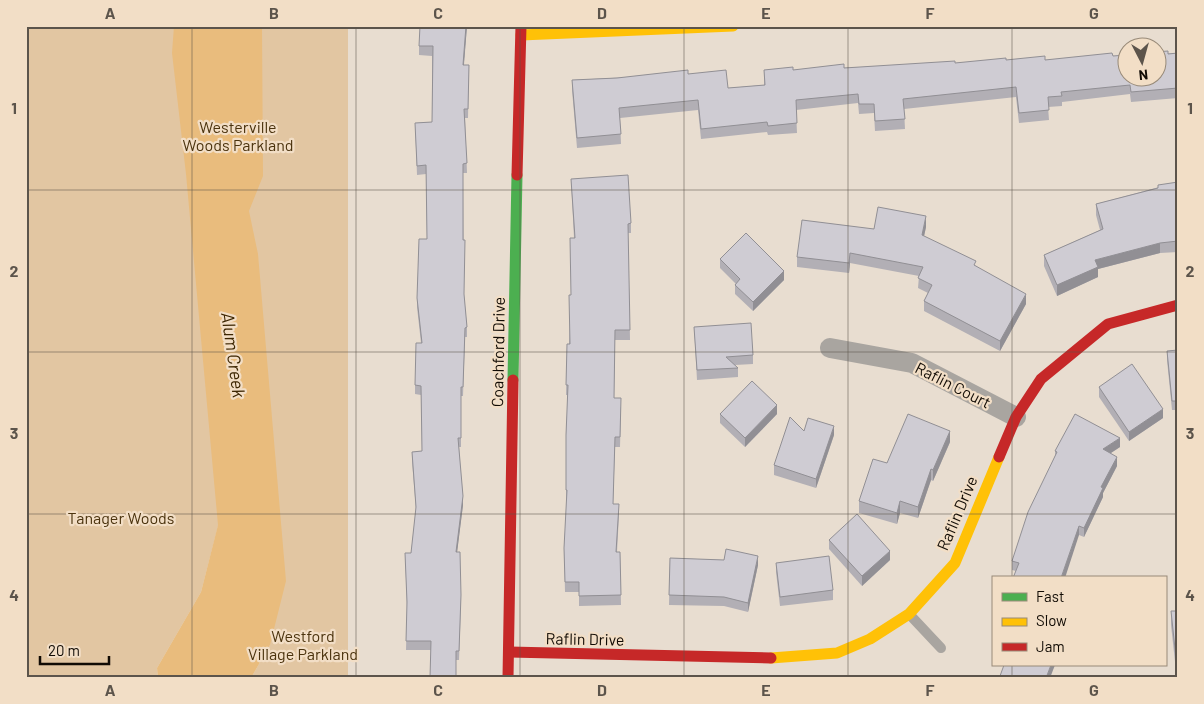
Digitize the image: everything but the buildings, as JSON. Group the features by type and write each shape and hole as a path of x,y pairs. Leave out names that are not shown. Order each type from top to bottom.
{"street":[{"path":"521,31 733,26"},
{"name":"Coachford Drive","path":"508,678 516,195 521,31"},
{"name":"Raflin Drive","path":"509,652 759,659 837,653 870,639 909,614 954,563 1016,417 1041,380 1108,324 1178,305"},
{"name":"Raflin Court","path":"830,348 912,363 1016,417"}],"lane":[{"path":"909,614 941,648"}],"green space":[{"path":"26,26 348,26 348,678 251,678 270,645 218,526 201,592 157,668 158,678 26,678"}],"water":[{"name":"Alum Creek","path":"174,26 262,26 263,176 249,211 258,254 286,581 270,645 251,678 158,678 157,668 201,592 218,525 186,174 172,53"}],"traffic: fast":[{"path":"513,380 517,175"}],"traffic: slow":[{"path":"521,35 733,26"},
{"path":"771,658 837,653 870,639 909,614 955,563 999,457"}],"traffic: jam":[{"path":"517,175 521,26"},
{"path":"999,457 1016,417 1041,379 1108,324 1178,305"},
{"path":"508,678 513,380"},
{"path":"509,652 771,658"}],"park label":[{"name":"Westerville Woods Parkland","path":"238,136"},
{"name":"Tanager Woods","path":"121,518"},
{"name":"Westford Village Parkland","path":"303,645"}]}
